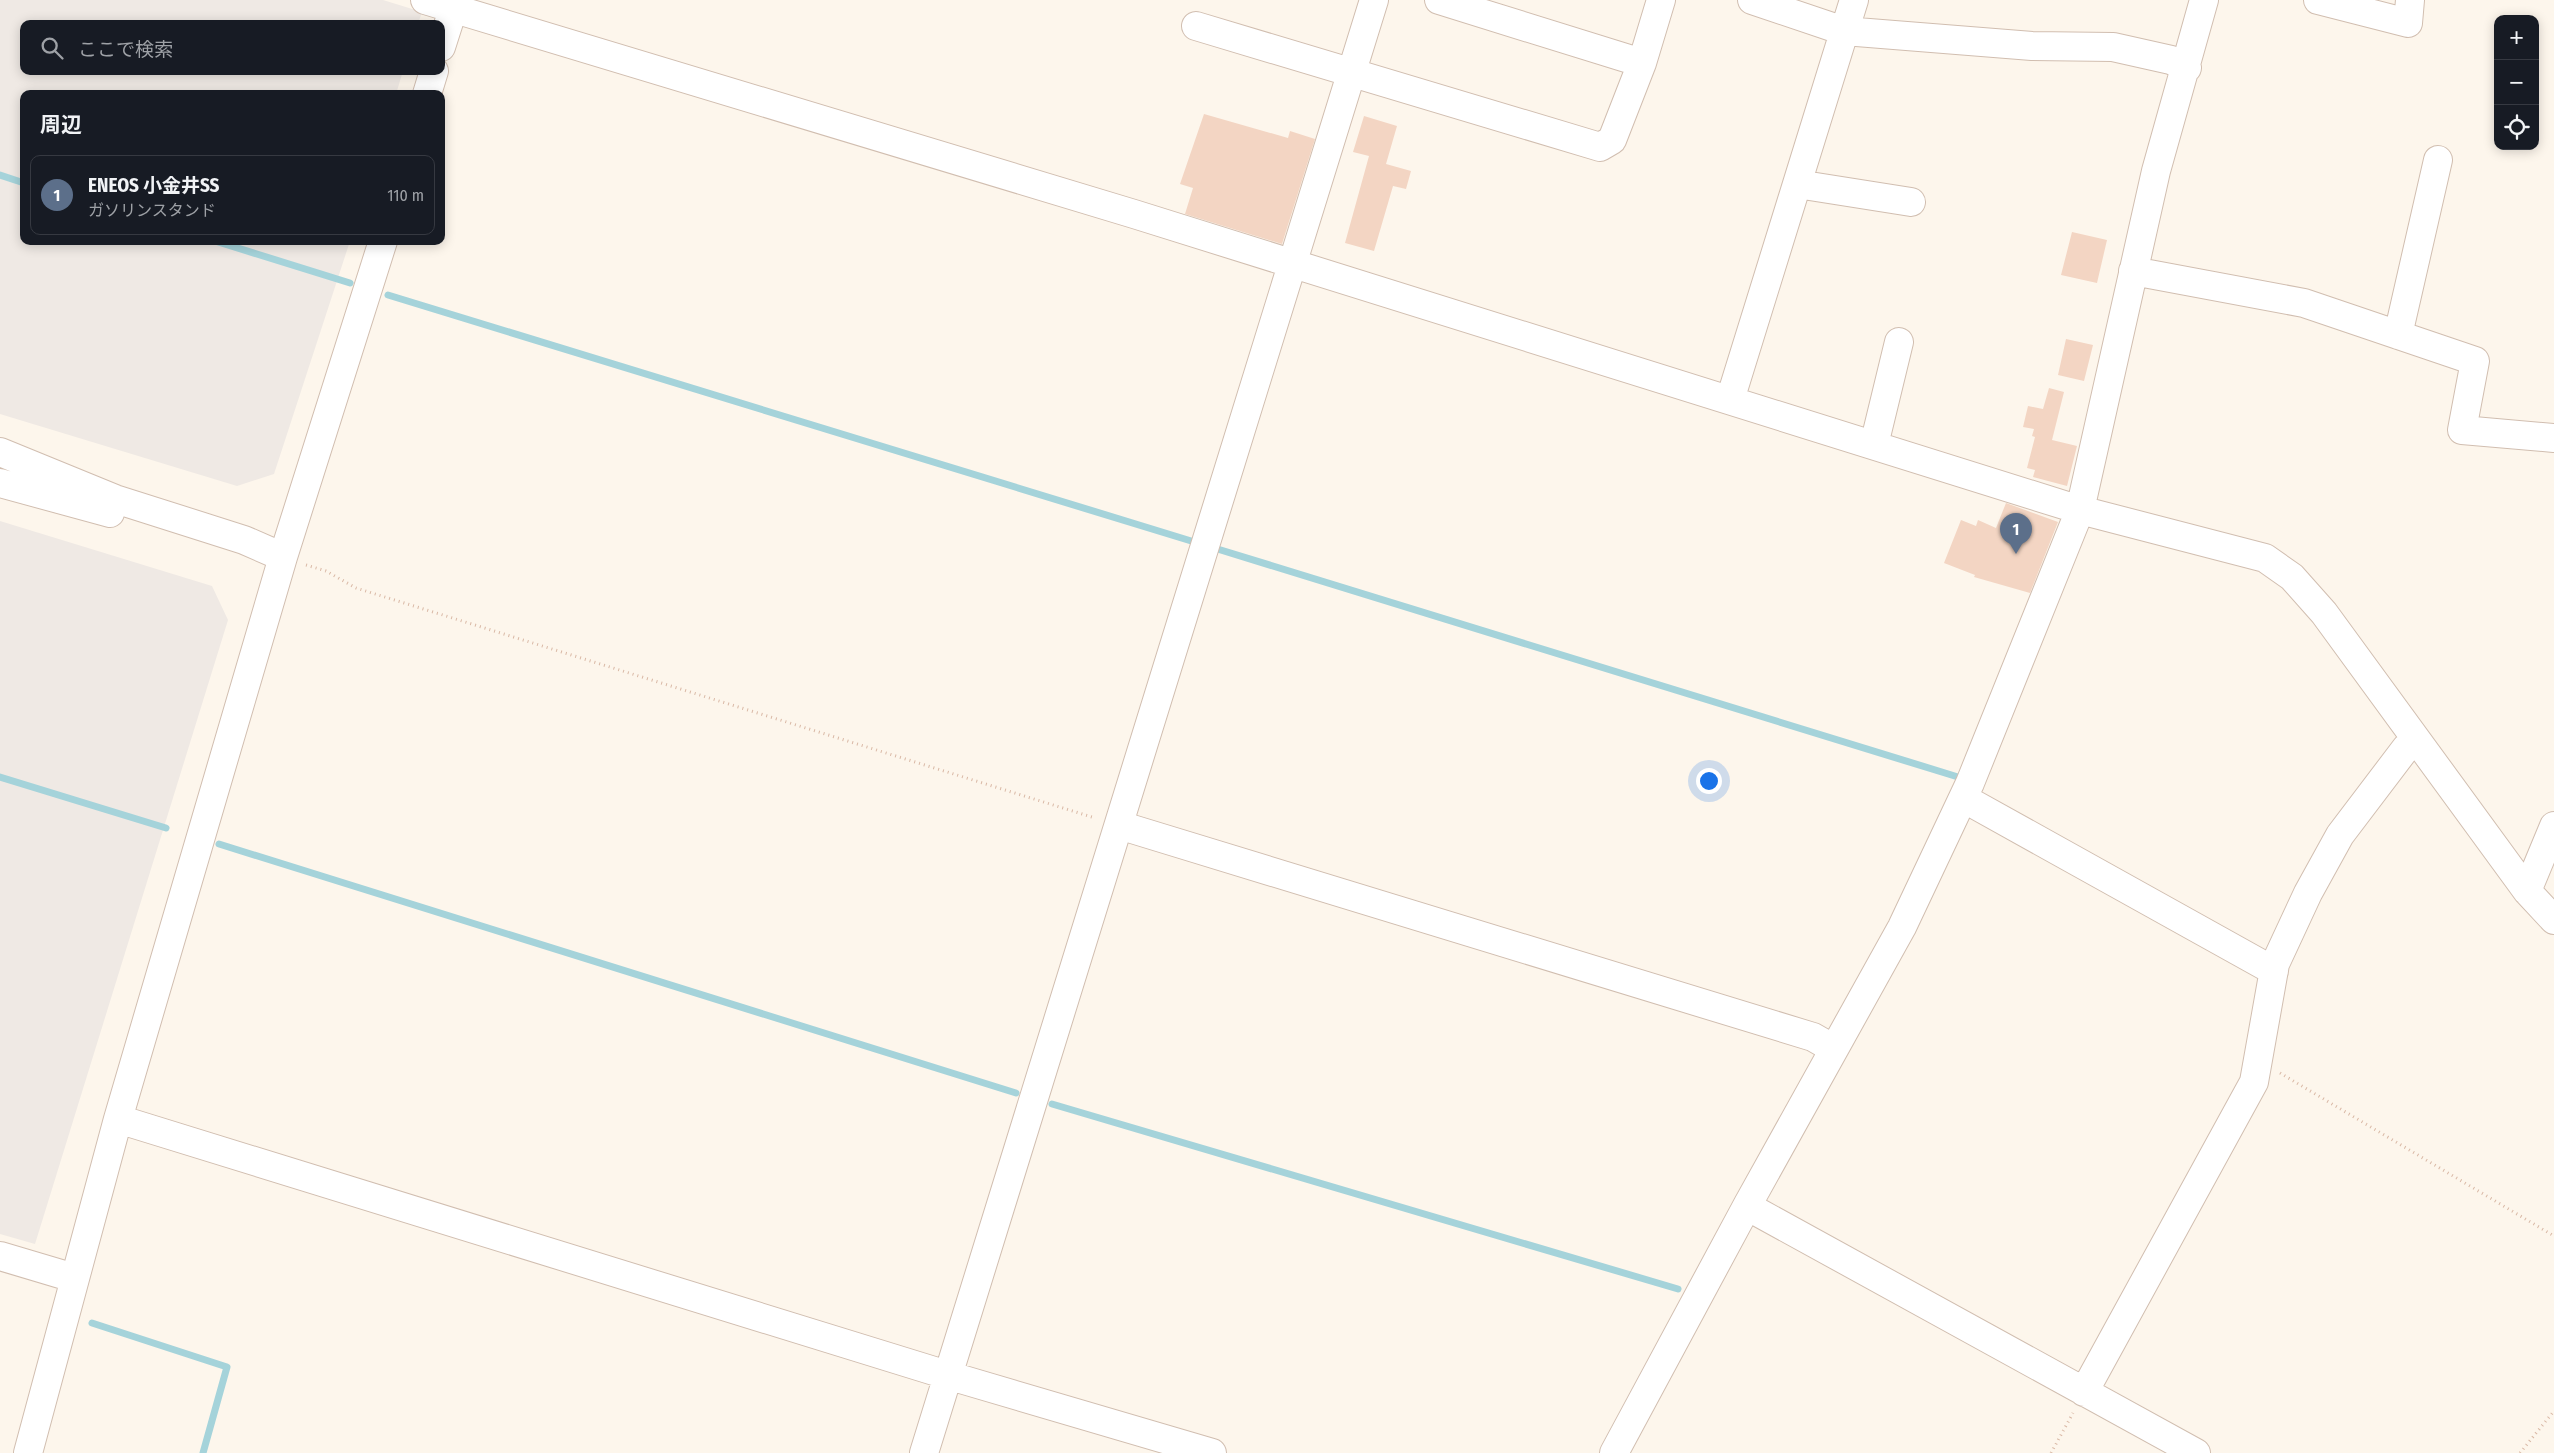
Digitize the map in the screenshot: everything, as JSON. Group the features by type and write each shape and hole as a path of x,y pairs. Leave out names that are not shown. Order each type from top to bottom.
{"street":[{"path":"425,0 454,4 2080,510 2265,558 2292,577 2324,613 2527,891 2554,920"},
{"path":"924,1453 1374,0"},
{"path":"1440,0 1642,63"},
{"path":"1196,26 1600,147 1612,140 1642,63 1661,0"},
{"path":"1752,0 1844,31 2032,46 2113,47 2171,60 2187,68"},
{"path":"1730,400 1854,0"},
{"path":"1614,1453 1748,1204 1902,926 1963,798 2080,510 2156,171 2187,68 2204,0"},
{"path":"2318,0 2408,23 2410,0"},
{"path":"445,34 454,4"},
{"path":"428,90 433,75"},
{"path":"2398,335 2438,160"},
{"path":"1797,184 1911,202"},
{"path":"28,1453 118,1119 283,557 382,245"},
{"path":"2133,271 2304,303 2475,360 2462,430 2554,438"},
{"path":"1874,445 1899,342"},
{"path":"0,452 115,499 244,540 283,557"},
{"path":"0,483 106,512 238,553 283,557"},
{"path":"2084,1392 2254,1082 2275,964 2308,893 2340,835 2406,748 2416,740"},
{"path":"1963,798 2274,972"},
{"path":"1119,825 1813,1036 1834,1048"},
{"path":"2527,891 2554,826"},
{"path":"118,1119 947,1375 1212,1453"},
{"path":"1748,1204 1754,1210 2196,1453"},
{"path":"0,1256 74,1278"}],"path":[{"path":"283,557 326,571 356,588 1119,825"},
{"path":"2258,1060 2554,1236"},
{"path":"2051,1453 2084,1392"},
{"path":"2520,1453 2554,1411"}],"shaded area":[{"path":"0,0 383,0 422,12 419,20 20,20 20,75 402,75 397,90 20,90 20,245 349,245 274,474 237,486 0,414"},
{"path":"0,521 212,586 228,620 35,1244 0,1234"}],"building":[{"path":"1204,114 1288,138 1290,131 1315,139 1282,244 1185,214 1193,188 1180,184"},
{"path":"1364,116 1397,126 1386,164 1411,171 1406,189 1393,186 1374,251 1345,243 1369,156 1353,152"},
{"path":"2072,232 2107,240 2097,283 2061,275"},
{"path":"2066,339 2093,345 2084,381 2058,375"},
{"path":"2049,388 2064,392 2052,440 2077,446 2067,486 2033,477 2035,470 2027,468 2035,437 2032,436 2034,429 2023,427 2028,406 2043,409"},
{"path":"2006,503 2058,522 2030,593 1974,577 1975,575 1944,563 1961,520 1976,526 1978,520 1996,528"}],"waterway":[{"path":"0,175 20,182"},
{"path":"228,245 350,283"},
{"path":"388,295 1201,544"},
{"path":"1211,547 1958,777"},
{"path":"0,777 166,828"},
{"path":"219,844 1016,1093"},
{"path":"1052,1104 1678,1289"},
{"path":"92,1323 227,1367 203,1453"}],"place":[{"name":"ENEOS 小金井SS","path":"2016,554"}]}
